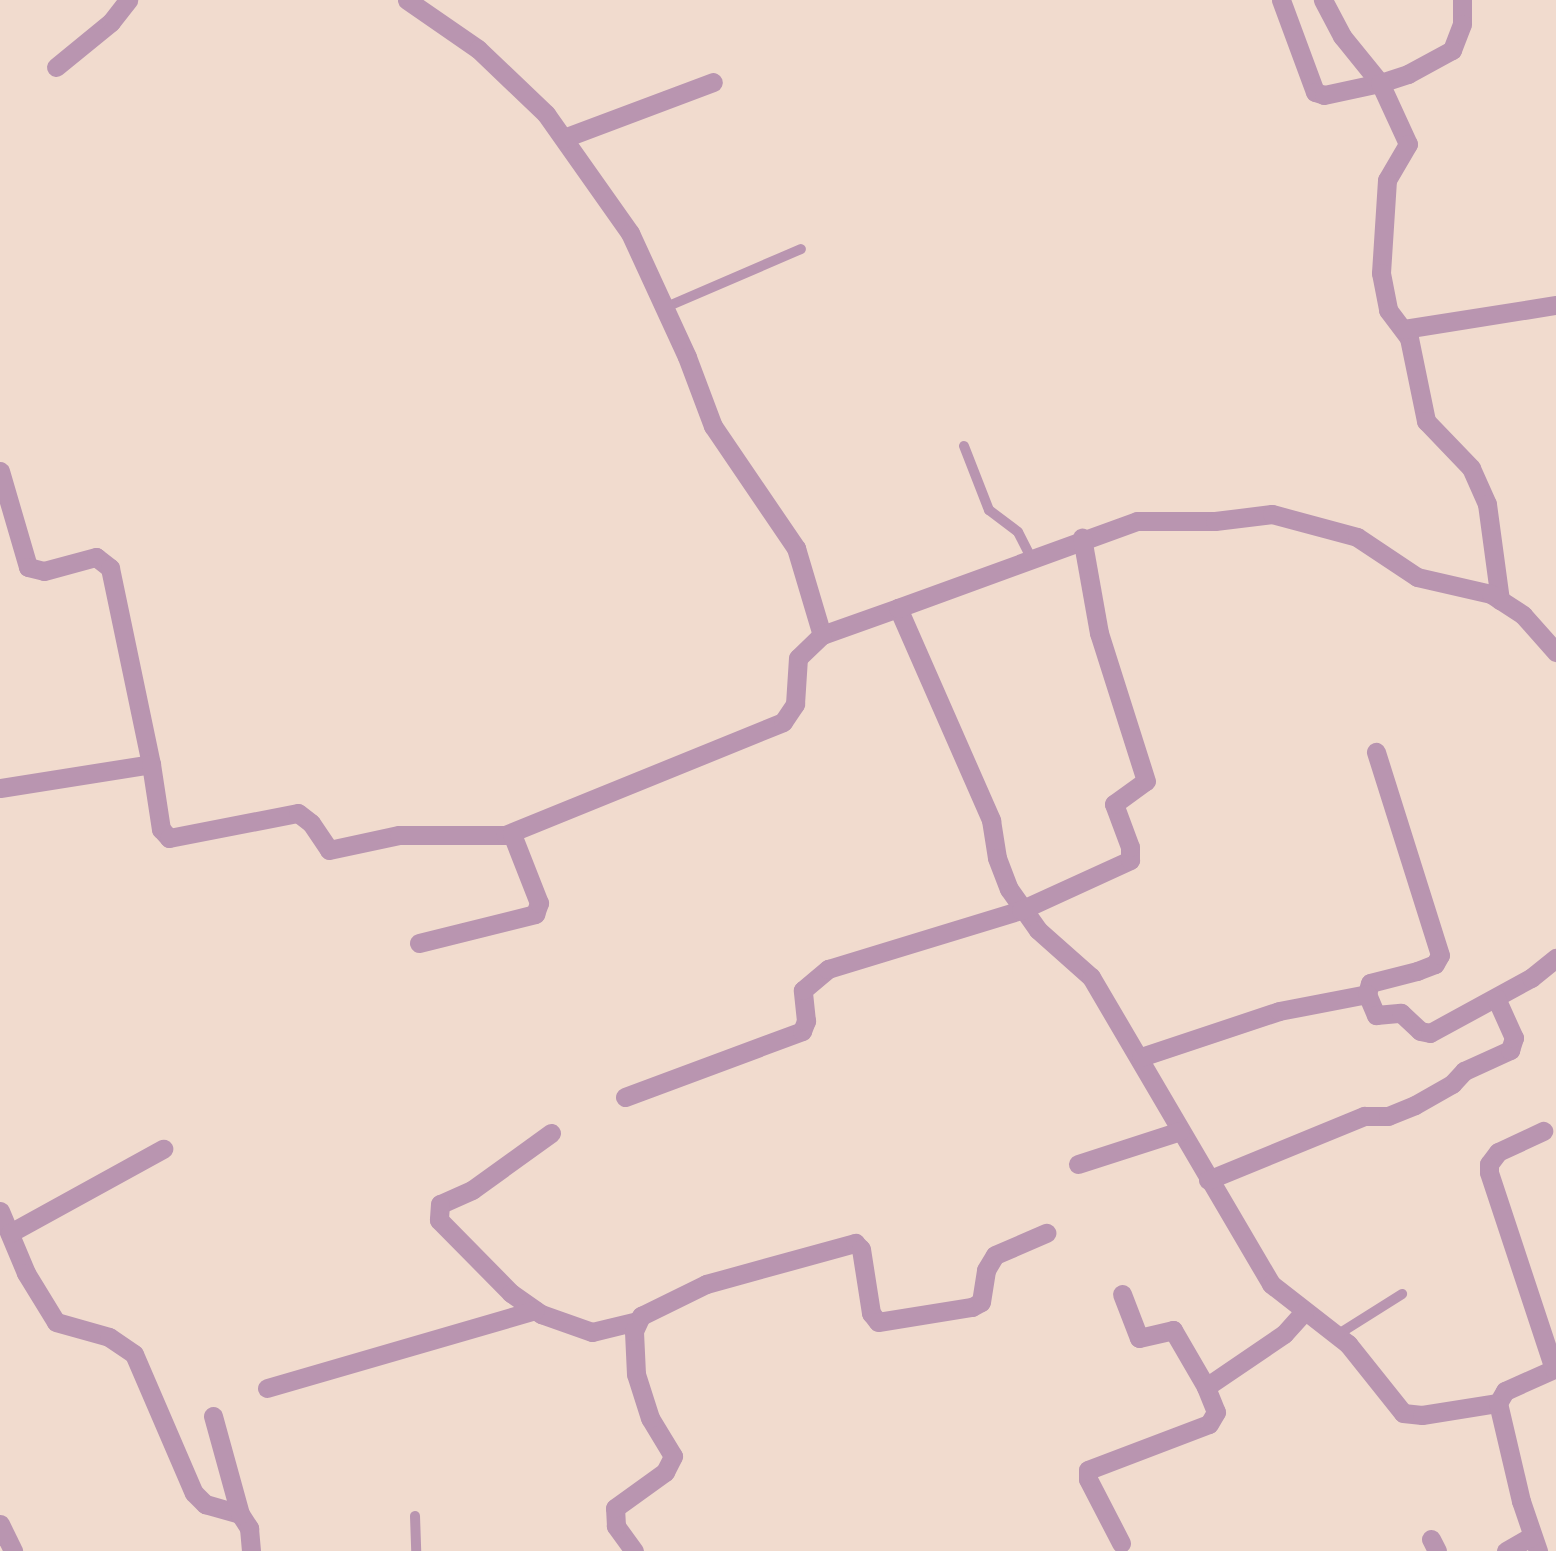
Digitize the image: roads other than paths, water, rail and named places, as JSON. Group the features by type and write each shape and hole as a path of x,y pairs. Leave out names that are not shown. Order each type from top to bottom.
{"street":[{"path":"56,67 111,22 128,0"},
{"path":"407,0 478,49 545,114 630,233 731,459 796,548 822,635"},
{"path":"1281,0 1315,92 1324,95 1380,83 1452,50 1462,24 1462,0"},
{"path":"1323,0 1342,36 1380,83 1408,144 1387,180 1381,243 1383,291 1388,310 1404,329 1426,421 1471,468 1487,504 1500,600"},
{"path":"564,138 713,82"},
{"path":"1404,329 1532,312 1556,305"},
{"path":"0,471 27,567 44,571 96,557 110,568 151,764 161,829 169,838 298,813 311,823 329,849 400,835 512,834 783,722 795,704 798,658 822,635 1082,538 1154,518 1215,521 1272,514 1357,537 1417,577 1466,587 1500,600 1523,615 1556,653"},
{"path":"625,1097 802,1031 806,1021 803,990 828,969 1021,910 1130,860 1130,847 1114,804 1146,780 1098,633 1082,538"},
{"path":"898,608 946,726 978,788 991,821 1001,871 1021,910 1091,977 1141,1057 1208,1180 1271,1284 1337,1335 1403,1413 1422,1415 1498,1403"},
{"path":"1376,752 1440,956 1435,964 1417,971 1370,983 1367,994 1376,1014 1401,1013 1424,1034 1496,998 1556,958"},
{"path":"0,788 151,764"},
{"path":"419,943 535,914 539,902 512,834"},
{"path":"1141,1057 1279,1011 1367,994"},
{"path":"1208,1180 1364,1116 1388,1116 1415,1105 1452,1084 1464,1071 1510,1049 1514,1038 1496,998"},
{"path":"1506,1551 1535,1544 1498,1403 1505,1391 1555,1369 1489,1172 1498,1152 1543,1131"},
{"path":"1078,1164 1181,1132"},
{"path":"551,1133 472,1190 440,1204 436,1213 444,1227 480,1257 510,1293 535,1310 592,1332 637,1321 706,1284 855,1243 861,1249 872,1313 878,1322 972,1307 981,1301 986,1270 995,1255 1046,1233"},
{"path":"10,1233 163,1149"},
{"path":"0,1212 26,1273 56,1322 109,1337 134,1354 197,1498 240,1514"},
{"path":"1121,1543 1088,1479 1088,1469 1209,1424 1216,1412 1206,1387 1173,1330 1139,1338 1122,1294"},
{"path":"267,1388 535,1310"},
{"path":"1206,1387 1284,1334 1304,1312"},
{"path":"634,1551 616,1526 615,1508 665,1472 673,1456 642,1397 634,1351 637,1321"},
{"path":"213,1416 240,1514 249,1528 251,1551"},
{"path":"0,1524 13,1551"}],"lane":[{"path":"664,307 801,249"},
{"path":"964,446 989,510 1018,532 1031,557"},
{"path":"1337,1335 1402,1294"},
{"path":"415,1516 416,1551"}]}
